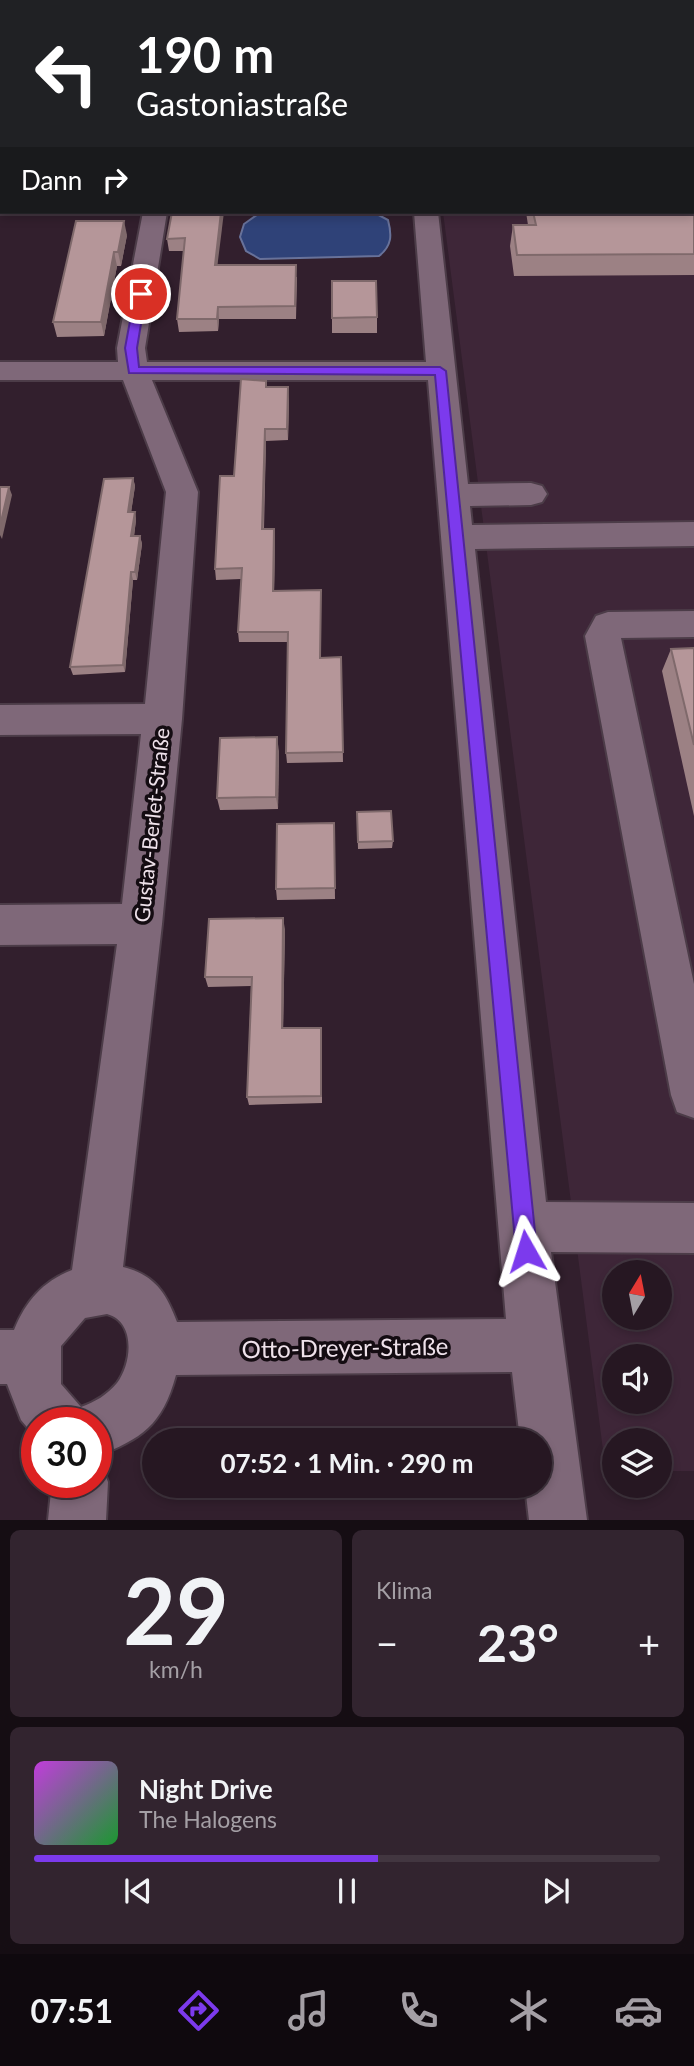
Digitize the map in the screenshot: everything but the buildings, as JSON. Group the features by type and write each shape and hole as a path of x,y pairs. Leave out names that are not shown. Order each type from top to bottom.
{"street":[{"path":"133,370 131,348 155,214"},
{"path":"426,214 535,1345 558,1520"},
{"name":"Gustav-Berlet-Straße","path":"95,1288 141,924 163,719 182,492 133,370"},
{"path":"0,371 440,371"},
{"path":"454,516 531,494"},
{"path":"454,516 694,534"},
{"path":"694,624 608,625 603,636 694,1095"},
{"path":"0,720 163,719"},
{"path":"0,925 141,924"},
{"path":"524,1227 694,1228"},
{"path":"43,1407 36,1396 32,1373 17,1356 57,1307 75,1294 95,1288 113,1289 131,1296 144,1309 153,1327 156,1349 153,1373 142,1395 127,1414 112,1424"},
{"name":"Otto-Dreyer-Straße","path":"156,1349 535,1345"},
{"path":"77,1520 79,1498"}],"shaded area":[{"path":"443,214 694,214 694,1471 672,1471 672,1428 602,1428 602,1442"}],"water":[{"path":"258,214 377,214 388,220 390,240 379,256 260,259 246,251 240,237 244,224"}],"route":[{"path":"141,294 131,348 133,370 440,371 526,1251"}]}
